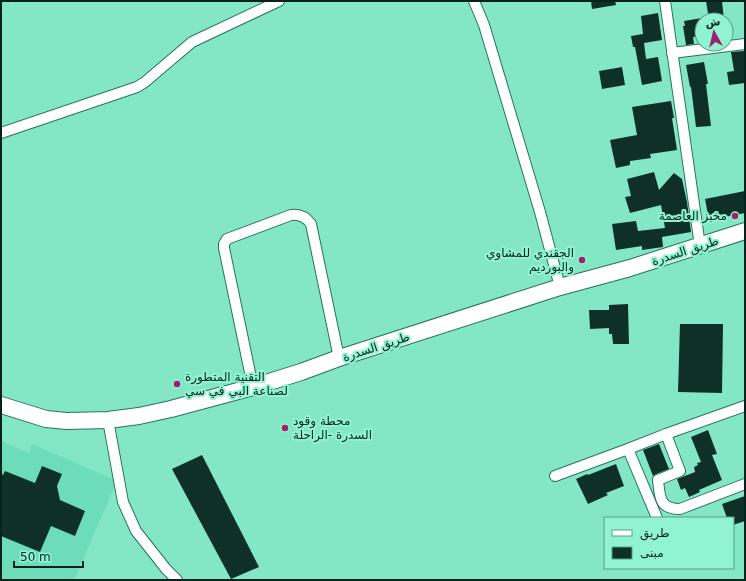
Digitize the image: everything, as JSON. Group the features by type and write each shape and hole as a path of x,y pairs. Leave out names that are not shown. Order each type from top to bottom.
{"main road":[{"name":"طريق السدرة","path":"1,405 46,419 67,421 108,420 139,416 171,409 253,387 560,287 630,268 745,231"}],"street":[{"path":"1,133 137,88 192,42 279,1"},
{"path":"474,1 484,25 538,204 560,287"},
{"path":"665,1 700,246"},
{"path":"672,53 745,44"},
{"path":"253,387 224,244 227,239 291,215 300,216 308,220 311,224 339,358"},
{"path":"555,476 666,434 745,407"},
{"path":"108,420 123,502 136,531 166,569 177,580"},
{"path":"666,434 680,471 658,480 659,495 665,506 680,509 745,484"},
{"path":"628,449 657,517"}],"shaded area":[{"path":"1,441 29,453 32,444 117,481 74,580 1,580"}],"building":[{"path":"591,1 615,1 616,5 592,9"},
{"path":"706,1 722,1 723,12 708,12"},
{"path":"658,13 662,40 644,43 646,59 658,57 662,81 642,85 635,47 633,47 631,36 643,34 641,16"},
{"path":"694,19 694,44 686,45 683,26 685,26 684,21"},
{"path":"745,51 745,83 729,85 727,72 734,71 731,52"},
{"path":"704,62 708,84 706,84 711,126 696,127 691,87 686,65"},
{"path":"622,67 625,85 602,89 599,71"},
{"path":"671,101 677,150 650,154 651,158 630,161 630,165 616,168 610,140 637,135 632,107"},
{"path":"654,172 659,190 674,173 682,179 691,232 662,237 663,247 642,250 642,246 616,250 612,224 636,221 638,231 665,228 661,205 630,213 625,197 631,196 627,179"},
{"path":"745,191 745,213 709,220 705,199"},
{"path":"628,304 629,344 613,344 612,334 609,334 609,328 590,329 589,310 609,310 609,305"},
{"path":"680,324 723,324 722,393 678,392"},
{"path":"708,430 717,454 712,455 722,480 699,490 700,492 689,497 685,488 681,490 677,479 695,472 694,467 698,465 697,463 701,462 691,437"},
{"path":"659,444 669,469 653,476 643,450"},
{"path":"202,455 259,567 231,579 172,469"},
{"path":"616,464 624,486 606,493 608,495 588,504 576,479"},
{"path":"42,466 62,474 57,486 60,500 85,511 75,536 51,526 40,552 1,536 1,474 3,475 5,471 35,483"},
{"path":"745,496 745,521 734,525 734,517 727,517 722,504"}],"place":[{"name":"مخبز العاصمة","path":"735,216"},
{"name":"الجقندي للمشاوي والبورديم","path":"582,260"},
{"name":"التقنية المتطورة لصناعة البي في سي","path":"177,384"},
{"name":"محطة وقود السدرة -الراحلة","path":"285,428"}]}
